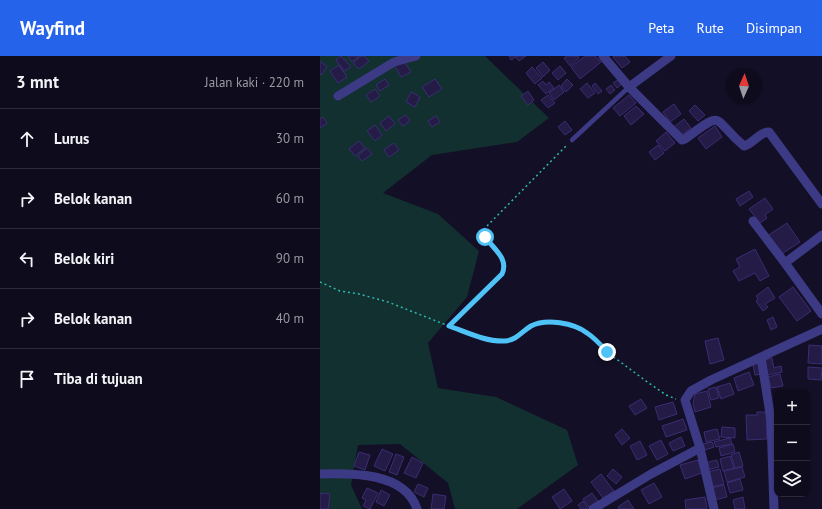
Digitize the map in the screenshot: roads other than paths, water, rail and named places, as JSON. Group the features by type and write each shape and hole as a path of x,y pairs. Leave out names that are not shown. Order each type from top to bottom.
{"street":[{"path":"338,96 394,62 416,56"},
{"path":"603,56 629,87 682,140 709,121 715,119 721,121 744,146 748,145 765,132 769,132 822,204"},
{"path":"629,87 671,56"},
{"path":"753,221 822,314"},
{"path":"785,263 822,235"},
{"path":"714,509 700,448 685,400 691,391 711,380 822,329"},
{"path":"761,357 771,420 774,509"},
{"path":"594,509 651,474 700,448"},
{"path":"320,474 357,474 393,483 406,490 417,509"}],"lane":[{"path":"572,140 629,87"}]}
